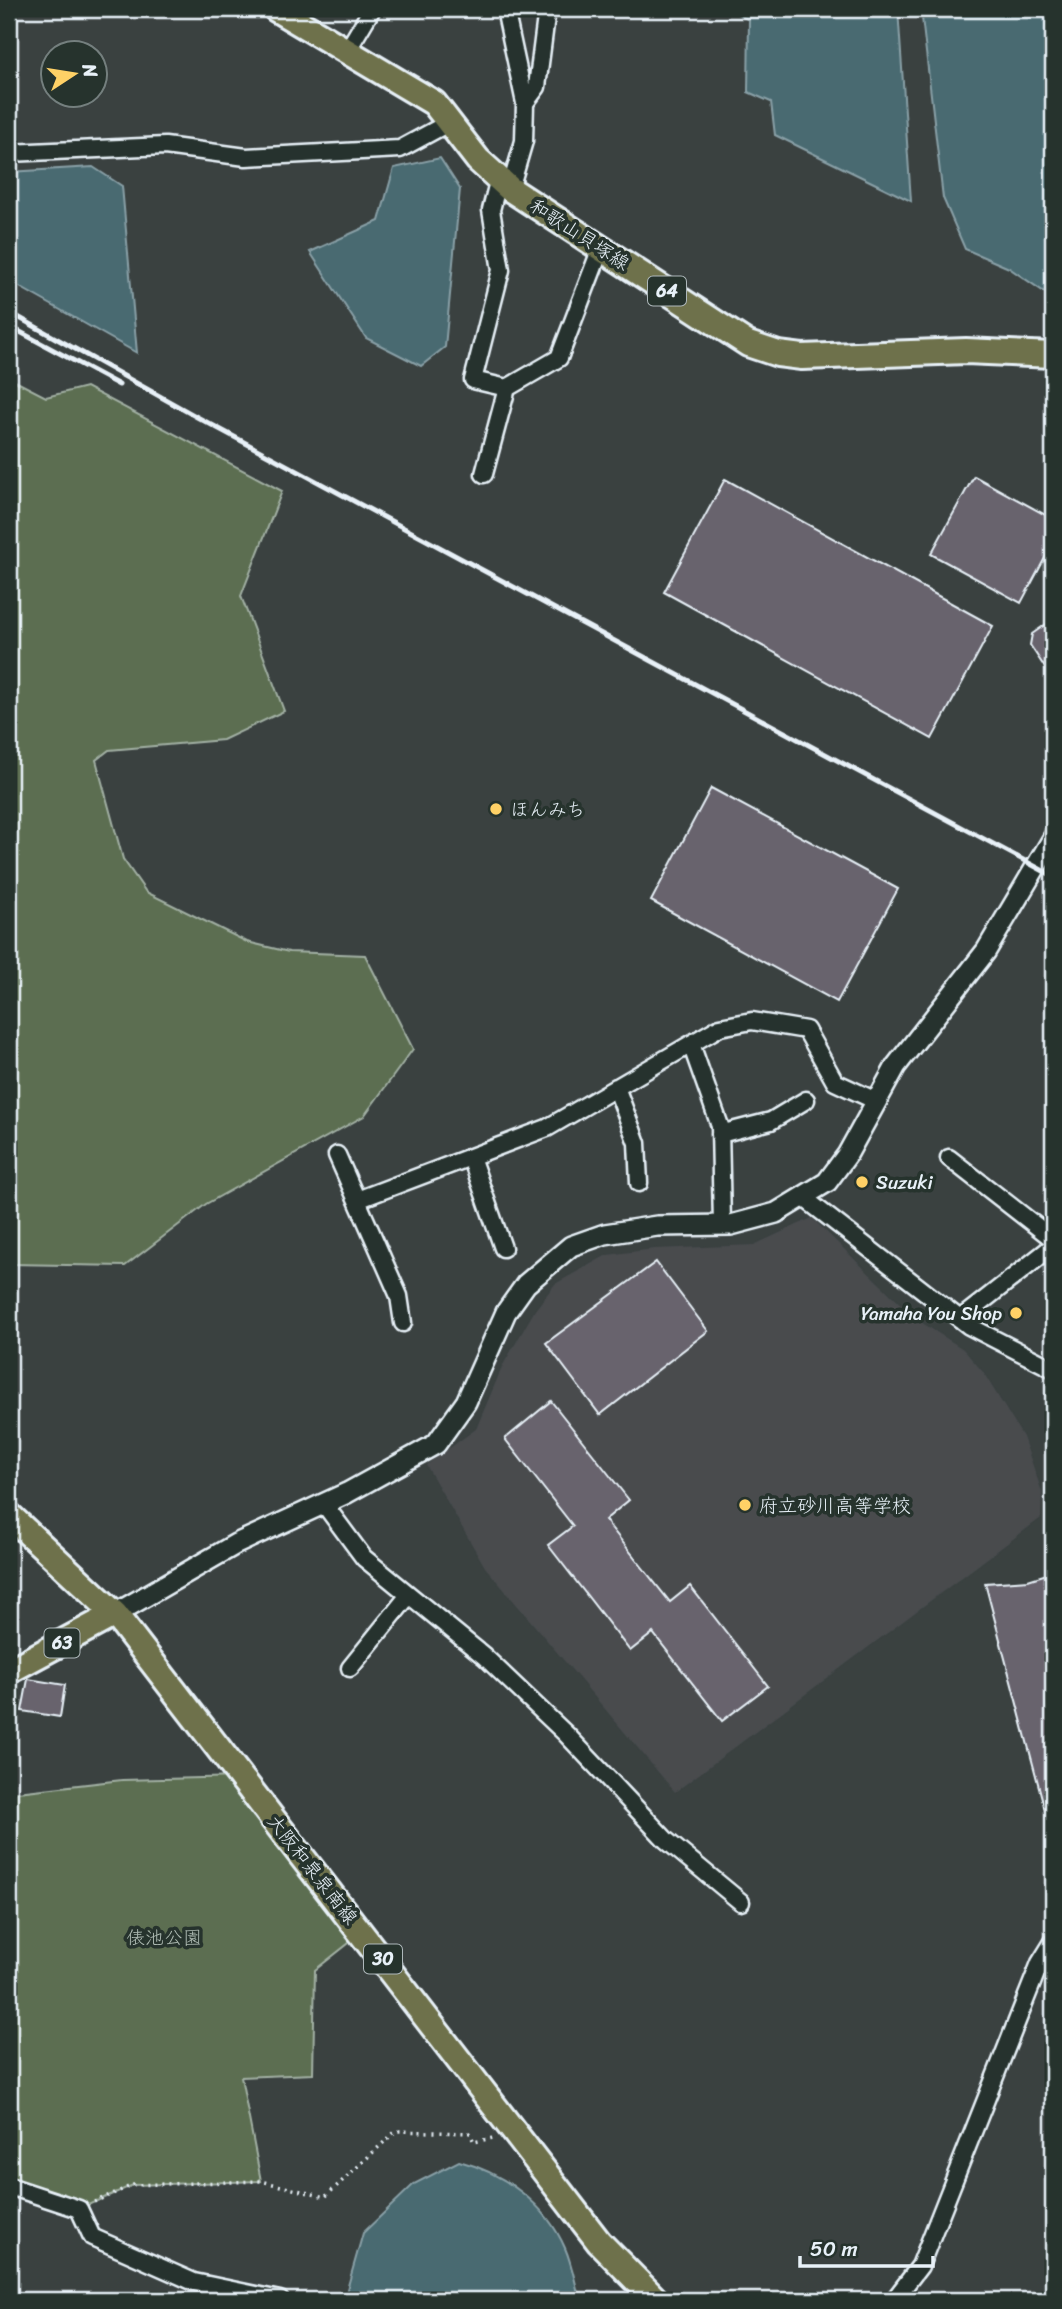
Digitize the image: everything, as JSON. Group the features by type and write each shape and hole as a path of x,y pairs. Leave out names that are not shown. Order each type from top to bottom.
{"main road":[{"name":"和歌山貝塚線","path":"276,9 434,103 478,160 504,184 748,344 778,354 802,357 965,351 1053,355"},
{"name":"大阪和泉泉南線","path":"9,1515 115,1614 363,1932 599,2242 656,2300"},
{"name":"63","path":"9,1671 115,1614"}],"street":[{"path":"347,51 372,9"},
{"path":"505,9 525,103 524,141 491,210 501,270 473,380 508,388 559,358 601,248"},
{"path":"525,103 537,87 547,9"},
{"path":"9,153 165,146 246,157 400,149 450,122"},
{"path":"484,474 508,388"},
{"path":"115,1614 236,1544 324,1504 436,1444 466,1402 506,1312 526,1284 571,1245 605,1234 644,1228 722,1225 776,1213 827,1182 847,1155 897,1066 986,951 1053,838"},
{"path":"357,1200 547,1128 720,1027 752,1021 806,1030 835,1082 876,1101"},
{"path":"691,1044 720,1134 722,1225"},
{"path":"616,1087 637,1143 639,1183"},
{"path":"720,1134 771,1121 806,1100"},
{"path":"337,1155 399,1296 404,1323"},
{"path":"471,1157 503,1248"},
{"path":"949,1158 1053,1238"},
{"path":"804,1198 960,1319 1053,1369"},
{"path":"960,1319 1053,1246"},
{"path":"324,1504 365,1558 484,1656 566,1734 666,1840 741,1902"},
{"path":"350,1668 410,1595"},
{"path":"894,2300 920,2266 1034,1976 1053,1942"},
{"path":"9,2186 79,2208 92,2237 194,2282 280,2300"}],"path":[{"path":"9,1025 19,1040"},
{"path":"79,2208 133,2185 261,2181 325,2197 396,2131 470,2133 474,2143 514,2133"}],"shaded area":[{"name":"府立砂川高等学校","path":"812,1218 916,1319 963,1349 983,1372 1023,1437 1042,1492 1041,1518 675,1792 485,1567 426,1465 476,1429 503,1365 535,1310 555,1284 607,1255 654,1249 754,1245"}],"green space":[{"path":"9,378 46,397 86,387 282,491 241,596 284,711 223,740 109,750 96,760 123,859 146,892 247,942 289,952 365,955 413,1049 364,1116 206,1204 125,1266 9,1264"},
{"name":"俵池公園","path":"241,1777 363,1932 315,1970 313,2074 241,2077 261,2181 133,2185 79,2209 9,2186 9,1793 122,1780"}],"water":[{"path":"729,9 898,9 911,201 775,135 771,102 748,92 749,20"},
{"path":"921,9 1053,9 1053,298 1009,268 965,249 943,198"},
{"path":"440,158 460,189 445,347 421,366 366,338 310,252 379,221 394,168"},
{"path":"93,167 122,186 137,353 9,281 9,172"},
{"path":"459,2161 492,2173 522,2192 535,2204 557,2232 565,2248 580,2300 344,2300 363,2233 414,2184"}],"building":[{"path":"974,476 1053,519 1053,543 1021,603 931,554"},
{"path":"725,479 993,626 932,739 664,592"},
{"path":"1052,620 1053,680 1030,645 1032,634"},
{"path":"711,788 898,889 837,1002 651,901"},
{"path":"656,1262 708,1331 600,1415 546,1343"},
{"path":"551,1401 629,1500 605,1520 670,1602 690,1586 768,1686 722,1721 653,1633 630,1651 548,1545 573,1526 505,1439"},
{"path":"1053,1572 1053,1823 1049,1825 985,1583 1028,1580"},
{"path":"28,1679 65,1685 60,1717 22,1711"}],"railway":[{"path":"9,312 197,417 1053,876"},
{"path":"9,326 119,385"}],"place":[{"name":"ほんみち","path":"496,809"},
{"name":"Suzuki","path":"862,1182"},
{"name":"Yamaha You Shop","path":"1016,1313"},
{"name":"府立砂川高等学校","path":"745,1505"}]}
